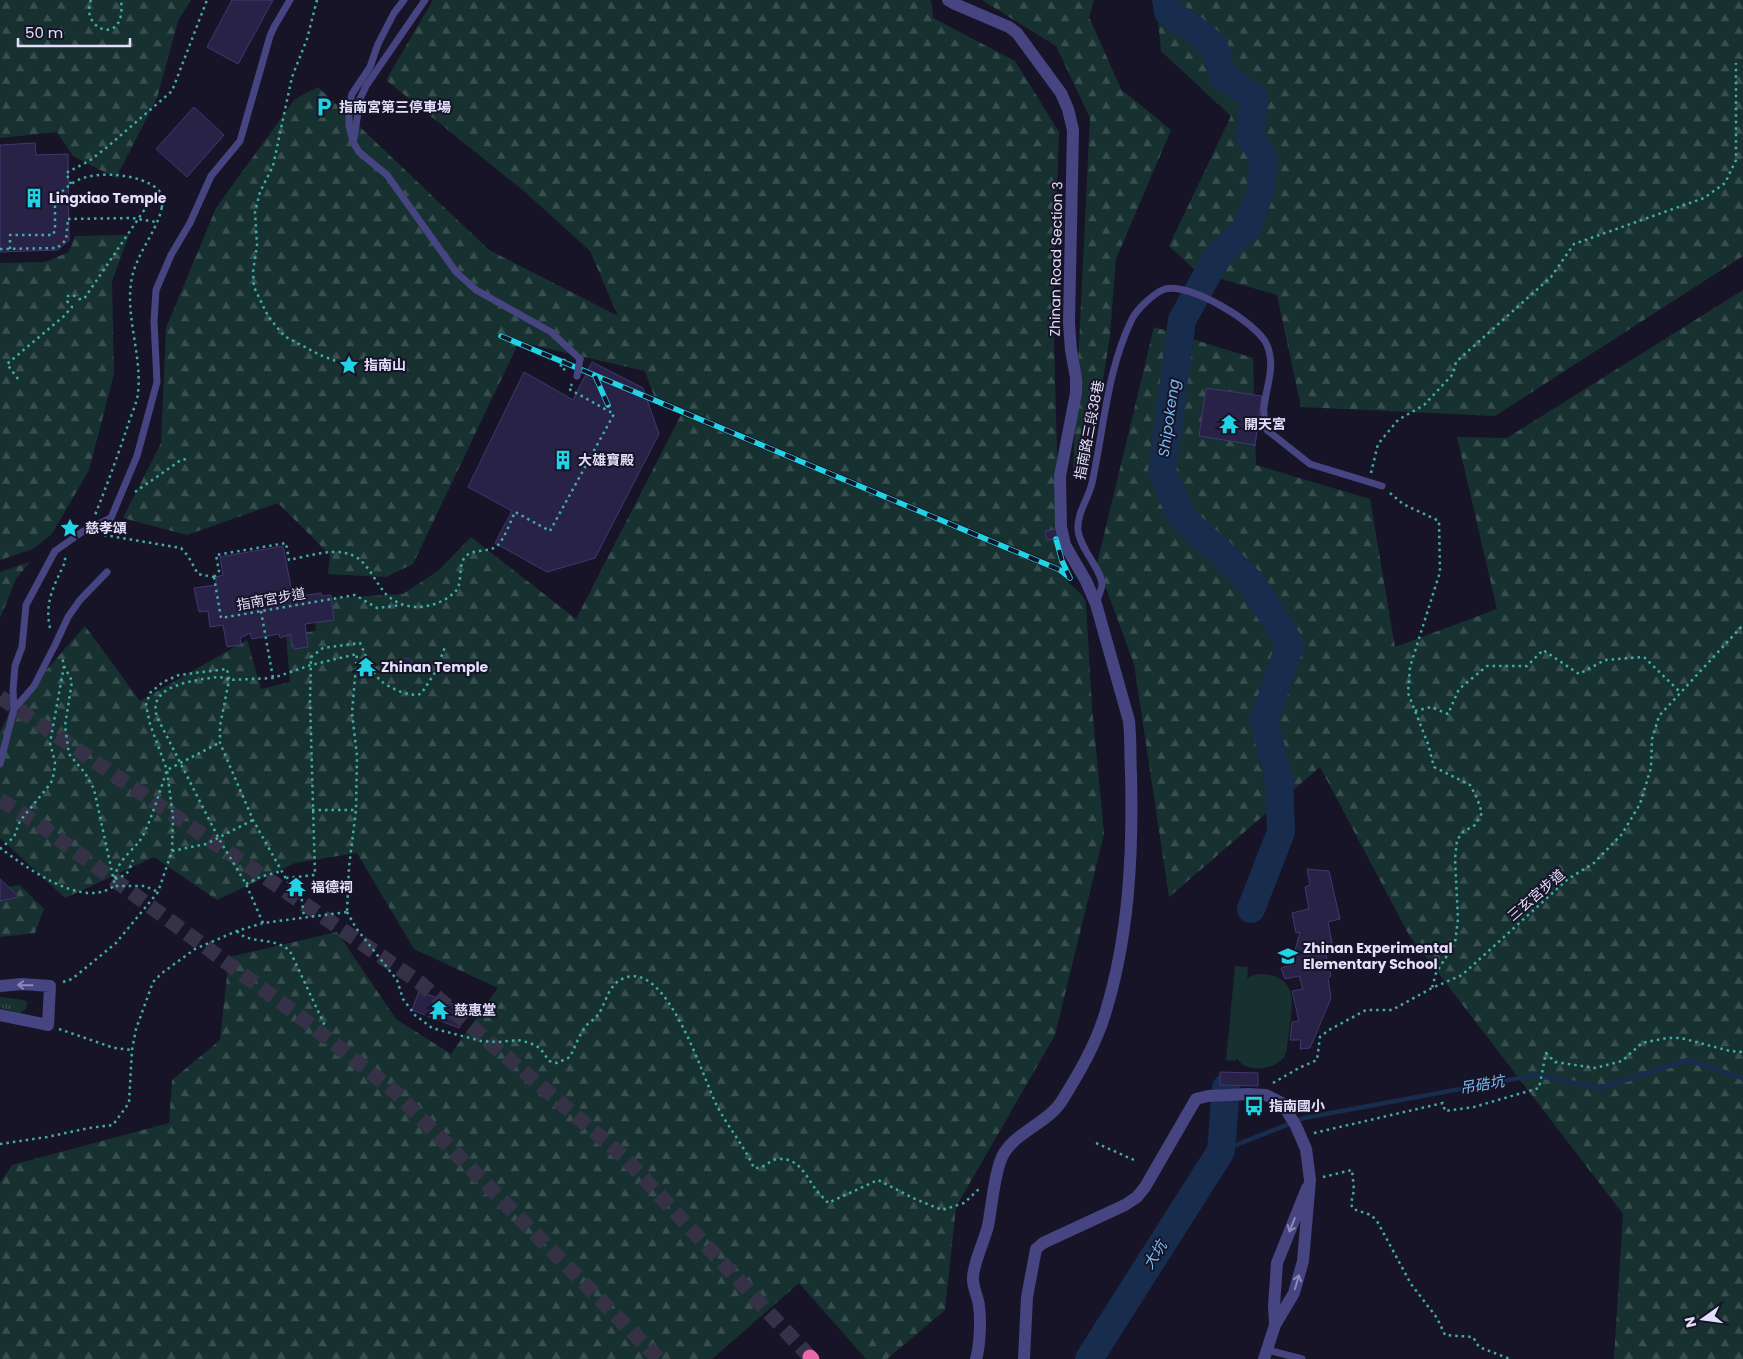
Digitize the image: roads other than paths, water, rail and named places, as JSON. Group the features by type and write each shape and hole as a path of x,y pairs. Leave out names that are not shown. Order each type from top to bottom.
{"street":[{"name":"Zhinan Road Section 3","path":"948,0 1009,27 1017,33 1062,93 1068,109 1073,130 1069,323 1076,393 1060,476 1061,527 1066,546 1086,581 1096,604 1127,715 1131,737 1132,813 1130,875 1120,951 1105,1014 1093,1044 1062,1101 1052,1114 1012,1143 1000,1162 988,1226 973,1276 974,1287 980,1306 976,1359"},
{"path":"0,986 22,984 50,986 48,1025 0,1014"},
{"path":"1024,1359 1026,1297 1036,1249 1043,1243 1125,1205 1137,1196 1145,1187 1196,1099 1208,1096 1248,1094 1266,1095 1282,1103 1306,1149 1310,1180 1303,1261 1294,1293 1275,1325 1266,1354"},
{"path":"1275,1325 1274,1306 1277,1263 1310,1180"}],"lane":[{"path":"0,764 14,710 15,666 22,646 26,606 55,551 82,532 111,518 137,456 157,382 154,321 156,290 171,255 190,223 211,176 240,141 270,36 290,0"},
{"path":"404,0 394,13 378,44 370,67 352,94 349,106 349,126 353,142 359,152 387,175 456,272 476,290 550,332 580,359 577,376"},
{"path":"353,142 360,99 366,86 425,0"},
{"name":"指南路三段38巷","path":"1096,604 1102,585 1099,574 1085,551 1078,532 1078,517 1091,486 1115,361 1133,316 1148,299 1165,289 1184,289 1209,299 1251,325 1266,342 1272,358 1264,410 1267,430 1310,464 1382,486"},
{"path":"14,710 34,686 56,645 68,617 80,600 107,572"},
{"path":"1266,1354 1302,1359"}],"waterway":[{"name":"Shipokeng","path":"1166,0 1168,12 1195,30 1214,46 1223,76 1254,97 1250,136 1264,158 1261,189 1248,226 1216,259 1182,320 1162,472 1182,518 1254,586 1290,644 1264,721 1279,779 1281,832 1251,909"},
{"name":"吊硞坑","path":"1221,1151 1304,1118 1535,1075 1600,1088 1688,1060 1743,1078"},
{"name":"大坑","path":"1089,1359 1221,1151 1226,1088"}],"tunnel":[{"path":"0,697 419,982 624,1157 810,1357"},
{"path":"0,800 33,820 298,1015 395,1092 659,1359"}],"railway":[{"path":"501,336 1060,570 1070,578 1062,561 1056,539"},
{"path":"595,376 608,405"}],"place":[{"name":"指南宮第三停車場","path":"324,107"},
{"name":"Lingxiao Temple","path":"34,198"},
{"name":"指南山","path":"349,365"},
{"name":"開天宮","path":"1229,424"},
{"name":"大雄寶殿","path":"563,460"},
{"name":"慈孝頌","path":"70,528"},
{"name":"Zhinan Temple","path":"366,667"},
{"name":"福德祠","path":"296,887"},
{"name":"Zhinan Experimental Elementary School","path":"1288,956"},
{"name":"慈惠堂","path":"439,1010"},
{"name":"指南國小","path":"1254,1106"}]}
